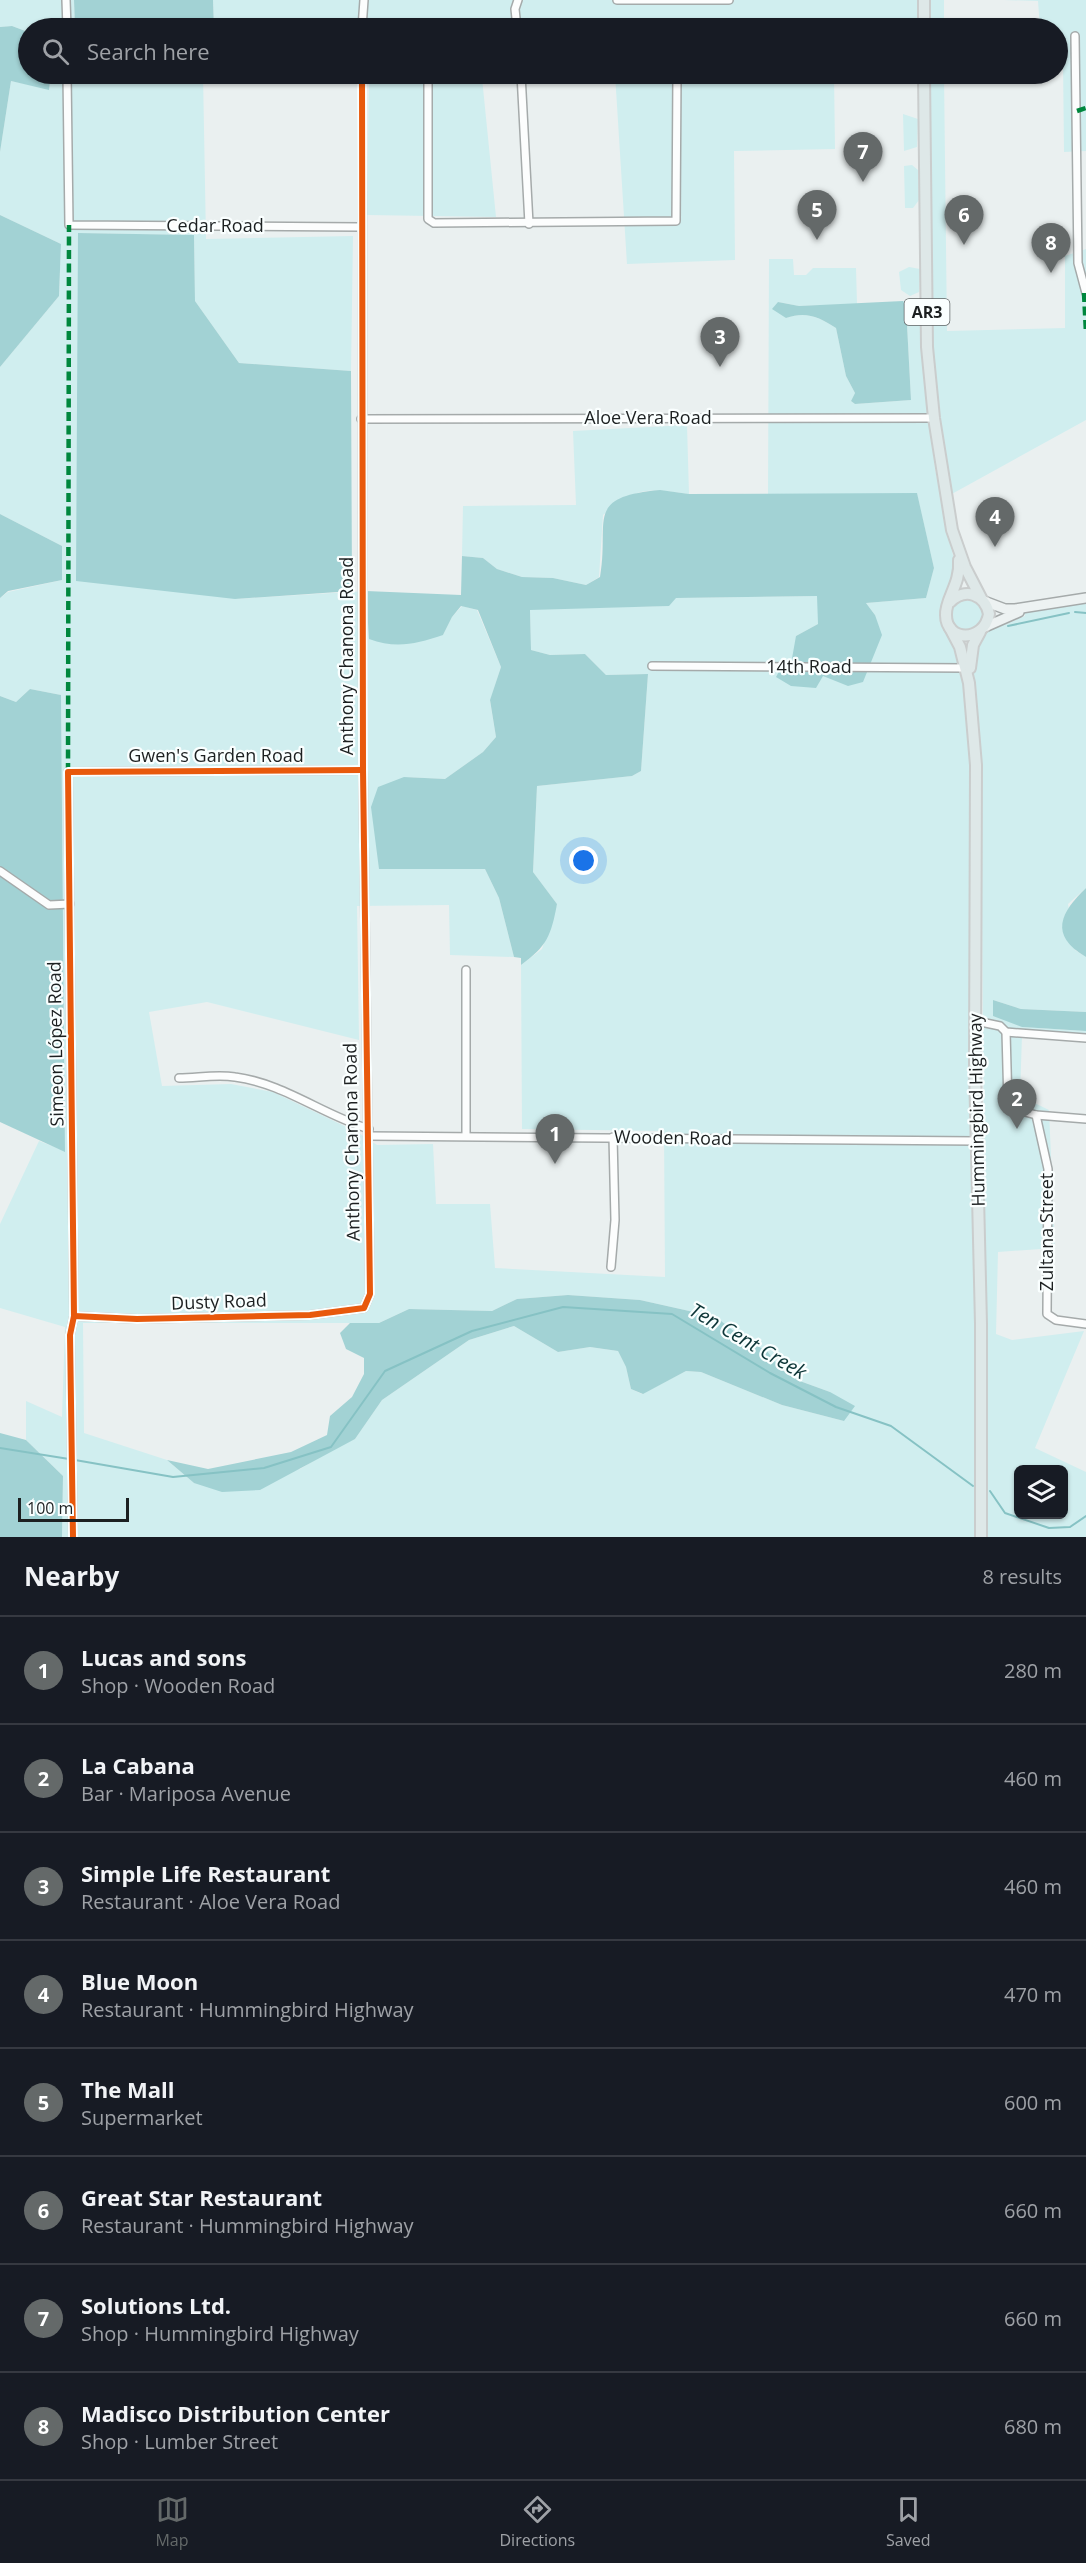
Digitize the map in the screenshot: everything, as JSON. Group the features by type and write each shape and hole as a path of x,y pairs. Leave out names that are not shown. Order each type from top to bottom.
{"main road":[{"path":"924,0 924,18"},
{"name":"AR3","path":"924,84 927,348 946,506 957,548 959,574 950,602"},
{"name":"AR3","path":"957,548 982,599"},
{"path":"1029,608 968,636 950,628 946,615 950,602 968,593 1005,609 1029,608 1086,598"},
{"path":"982,599 989,614 982,629"},
{"name":"Hummingbird Highway","path":"950,628 966,668 969,683 976,765 976,1141 981,1324 981,1537"},
{"name":"Hummingbird Highway","path":"969,683 971,654 982,629"}],"street":[{"path":"66,0 67,18"},
{"path":"363,18 364,0"},
{"path":"516,18 515,9 518,0"},
{"path":"617,0 653,2 729,0"},
{"path":"1074,36 1078,263 1085,293"},
{"name":"Cedar Road","path":"67,84 69,225 360,226"},
{"name":"Anthony Chanona Road","path":"362,84 360,226 363,770 365,1061 369,1133 366,1154 370,1294 364,1308"},
{"path":"428,84 428,219 434,223 529,224 676,221 677,84"},
{"path":"522,84 529,224"},
{"name":"Aloe Vera Road","path":"361,419 934,418"},
{"name":"14th Road","path":"652,666 966,668"},
{"name":"Gwen's Garden Road","path":"68,772 363,770"},
{"name":"Simeon López Road","path":"68,772 74,1316 70,1335 73,1537"},
{"path":"0,871 50,904 69,904"},
{"path":"466,970 466,1136"},
{"path":"976,1021 1000,1026 1006,1032 1086,1038"},
{"path":"1006,1032 1008,1104 1015,1112 1086,1119"},
{"name":"Wooden Road","path":"179,1078 221,1075 252,1080 273,1087 369,1133 976,1141"},
{"name":"Zultana Street","path":"1036,1115 1048,1169 1047,1314 1056,1320 1086,1324"},
{"path":"611,1267 615,1220 613,1137"},
{"name":"Dusty Road","path":"74,1316 137,1319 310,1315 364,1308"}],"shaded area":[{"path":"0,0 74,0 75,18 18,18 18,28 12,26 0,27"},
{"path":"74,0 213,0 214,18 75,18"},
{"path":"213,0 918,0 918,18 214,18"},
{"path":"930,0 944,0 944,18 929,18"},
{"path":"1004,0 1086,0 1086,151 1064,152 1063,84 1068,84 1068,18 1039,18 1038,1"},
{"path":"12,26 18,28 18,83 11,81 0,152 0,27"},
{"path":"11,81 49,89 50,84 203,84 206,239 353,236 351,371 239,363 195,301 194,235 78,233 235,599 366,591 443,635 452,617 462,606 477,610 501,667 490,701 496,737 483,752 445,779 404,777 379,869 485,869 499,898 514,957 450,955 449,905 357,906 359,1040 207,1002 149,1012 162,1086 231,1084 273,1092 357,1132 377,1145 433,1144 436,1204 490,1204 495,1268 665,1277 664,1131 522,1129 521,965 542,949 557,904 533,872 537,786 632,776 641,771 648,674 606,675 585,654 550,655 531,650 530,609 668,606 675,598 818,596 818,624 796,636 823,676 875,615 866,603 926,598 934,568 917,494 768,494 769,259 793,259 794,275 806,275 813,268 856,268 857,304 799,306 778,302 786,318 800,315 812,316 836,328 846,376 855,393 851,401 855,404 911,400 906,306 903,301 912,300 921,304 924,368 935,469 955,565 949,592 942,601 939,615 962,665 969,720 976,1101 977,1537 62,1537 63,1476 26,1440 26,1401 62,1417 65,1327 0,1308 0,1224 39,1141 65,1151 61,695 30,689 16,702 0,696 0,598 8,592 62,580 62,546 0,514 0,367 59,296 61,244 0,215 0,152","holes":["568,1295 640,1300 716,1317 744,1339 767,1351 780,1368 797,1380 830,1392 844,1421 782,1405 701,1372 686,1371 642,1394 631,1389 626,1367 618,1351 590,1347 558,1352 514,1326 469,1340 382,1400 355,1439 338,1446 300,1469 194,1483 167,1460 84,1433 83,1323 379,1323 409,1309 492,1311 517,1299"]},
{"path":"24,84 50,84 49,90"},
{"path":"369,84 483,84 496,217 367,215"},
{"path":"616,84 834,84 835,149 734,151 735,260 627,264"},
{"path":"929,84 944,84 947,331 1065,328 1065,256 1086,249 1086,420 950,495 934,367"},
{"path":"903,114 918,119 917,147 904,151"},
{"path":"912,165 918,170 919,200 913,208 905,208 904,166"},
{"path":"0,215 61,244 59,296 0,367"},
{"path":"78,233 194,235 195,301 239,363 351,371 352,591 235,599 76,581"},
{"path":"909,267 920,269 919,292 910,296 901,290 899,272"},
{"path":"903,301 906,306 911,400 855,404 851,401 855,393 846,376 836,328 812,316 800,315 786,318 772,309 778,302 799,306"},
{"path":"687,425 689,494 661,491 642,492 625,499 603,515 599,577 586,585 553,578 522,577 497,569 483,558 462,556 463,506 576,505 573,431"},
{"path":"660,490 689,494 917,493 934,568 926,598 866,603 875,615 882,635 863,682 848,686 823,676 816,688 791,686 776,677 782,666 791,664 796,636 818,624 817,596 676,598 669,606 530,610 531,650 550,655 585,654 606,675 648,674 641,771 632,776 537,786 533,872 557,904 550,932 542,946 521,965 521,958 514,957 499,898 485,869 379,869 371,807 378,787 404,777 445,779 483,752 496,737 490,700 501,667 478,610 461,606 452,617 443,635 415,643 388,644 369,639 366,591 461,595 462,556 483,558 497,569 522,577 553,578 586,585 600,577 603,526 610,506 636,493"},
{"path":"0,514 62,546 62,580 8,591 0,598"},
{"path":"1086,596 1086,888 1068,904 1075,950 1086,957 1086,1012 1021,1009 993,1000 1022,1027 1086,1031 1086,1040 1022,1035 1020,1096 1049,1110 1055,1248 998,1252 996,1334 1012,1340 1084,1331 1035,1448 1086,1472 1086,1537 987,1537 981,781 973,661 981,638 987,632 1025,616 1024,606"},
{"path":"967,598 978,603 983,614 978,625 967,630 956,625 951,614 956,603"},
{"path":"30,689 61,695 65,1152 0,1122 0,696 16,702"},
{"path":"1086,888 1086,957 1066,940 1062,923 1070,906"},
{"path":"993,1000 1021,1009 1086,1012 1086,1031 1022,1027 993,1016"},
{"path":"568,1295 640,1300 716,1317 744,1339 767,1351 780,1368 797,1380 830,1392 855,1406 844,1421 782,1405 701,1372 686,1371 643,1394 631,1389 626,1367 618,1351 590,1347 558,1352 514,1326 469,1340 382,1400 355,1439 260,1490 222,1492 194,1483 167,1460 208,1469 291,1452 327,1435 330,1416 352,1397 364,1374 364,1358 346,1349 340,1333 350,1323 379,1323 409,1309 492,1311 517,1299"},
{"path":"0,1433 26,1440 63,1476 62,1537 0,1537"}],"waterway":[{"path":"1075,612 1086,613"},
{"path":"1008,626 1069,613"},
{"name":"Ten Cent Creek","path":"75,1460 173,1477 264,1468 331,1447 385,1371 472,1331 563,1307 672,1314 770,1373 836,1407 891,1426 973,1486"},
{"name":"Ten Cent Creek","path":"0,1448 69,1459"},
{"name":"Ten Cent Creek","path":"990,1491 1005,1513 1049,1528 1070,1527 1086,1516"}],"marked path":[{"path":"1077,111 1086,108"},
{"path":"68,772 69,225"},
{"path":"1084,293 1086,333"}],"cycle path":[{"path":"74,1316 137,1319 310,1315 364,1308 370,1294 363,770 362,84"},
{"path":"73,1537 70,1335 74,1316 68,772 363,770"}],"place":[{"name":"Solutions Ltd.","path":"863,182"},
{"name":"The Mall","path":"817,240"},
{"name":"Great Star Restaurant","path":"964,245"},
{"name":"Madisco Distribution Center","path":"1051,273"},
{"name":"Simple Life Restaurant","path":"720,367"},
{"name":"Blue Moon","path":"995,547"},
{"name":"La Cabana","path":"1017,1129"},
{"name":"Lucas and sons","path":"555,1164"}]}
